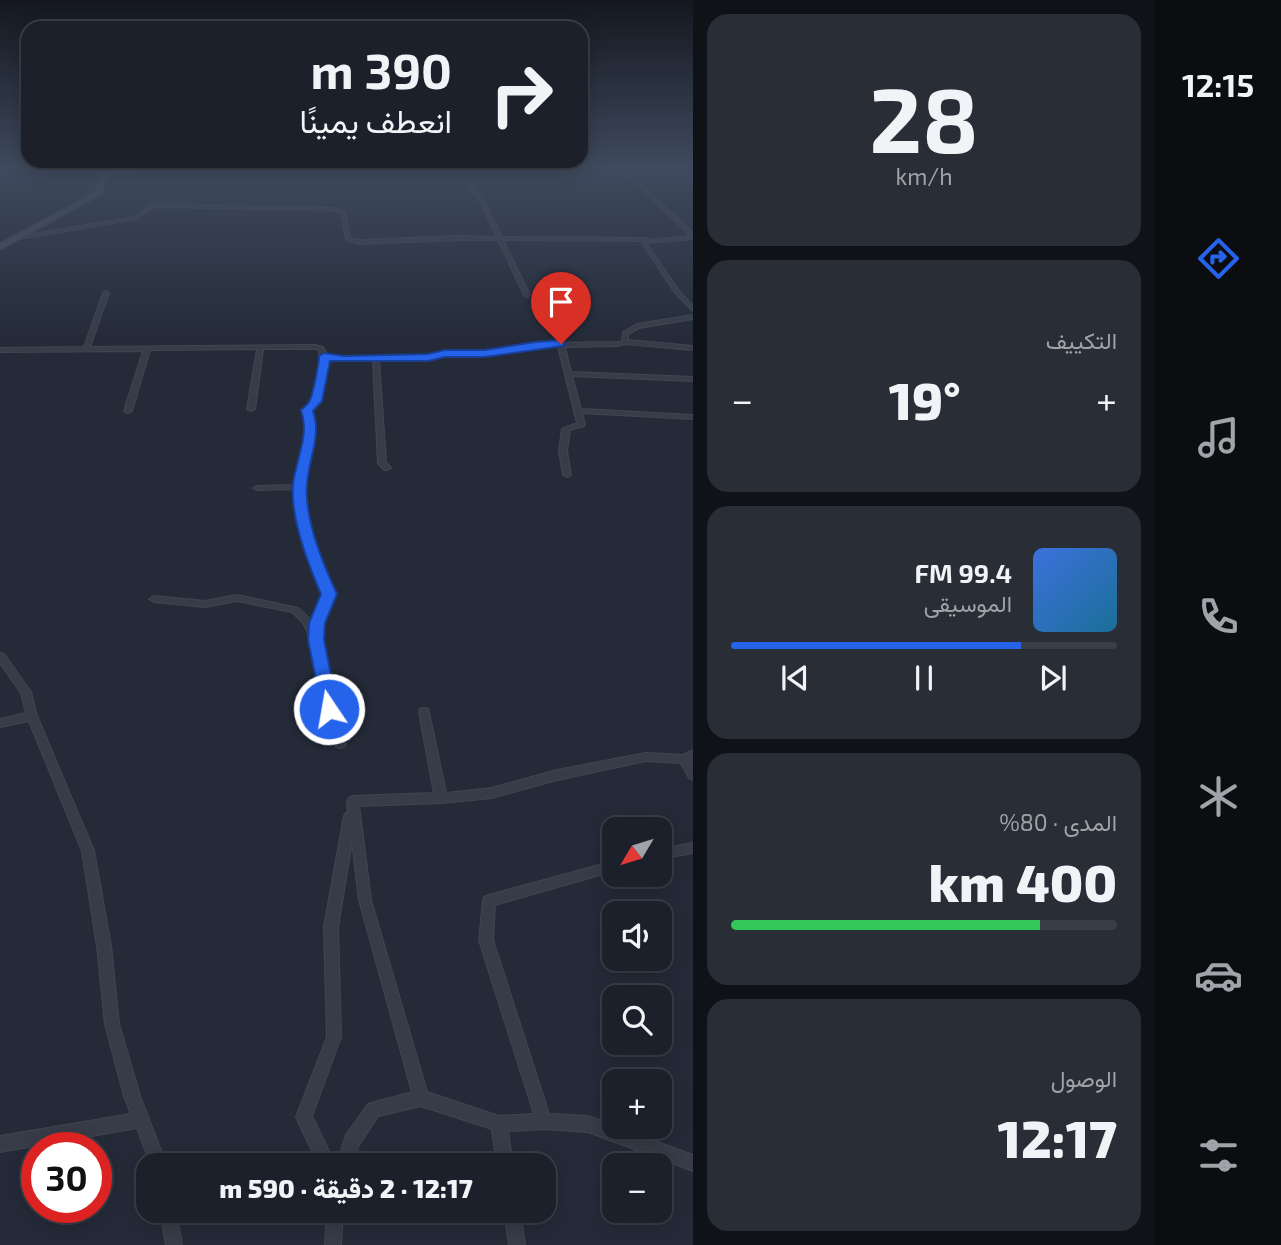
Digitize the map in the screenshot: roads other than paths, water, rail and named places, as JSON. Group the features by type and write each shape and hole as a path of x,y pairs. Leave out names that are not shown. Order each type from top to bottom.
{"street":[{"path":"0,247 41,225"},
{"path":"19,237 92,225"},
{"path":"346,225 349,241 693,238"},
{"path":"493,225 527,295"},
{"path":"684,226 692,225"},
{"path":"684,226 693,238"},
{"path":"646,240 643,242 677,292 693,309"},
{"path":"86,350 106,293"},
{"path":"625,342 625,333 637,326 693,317"},
{"path":"324,356 428,358 445,353 485,354 535,345 625,342 633,345 693,348"},
{"path":"561,344 581,424 566,429 563,450 567,475"},
{"path":"251,409 260,348"},
{"path":"0,350 321,348 325,366 320,377 316,401 307,410 311,422 300,487 309,550 329,594 317,623 316,640 329,709 340,744"},
{"path":"128,411 147,349"},
{"path":"376,359 382,463 387,468"},
{"path":"568,374 693,379"},
{"path":"578,411 693,418"},
{"path":"257,488 300,487"},
{"path":"153,599 205,604 237,598 295,610 307,621 316,640"},
{"path":"0,656 26,692 32,716 88,850 104,946 112,1024 154,1153"},
{"path":"424,712 441,798"},
{"path":"0,723 32,716"},
{"path":"353,802 492,793 557,775 646,757 689,756 693,775"},
{"path":"353,802 365,900 421,1098"},
{"path":"322,1153 304,1117 334,1037 331,927 353,802"},
{"path":"672,852 693,848"},
{"path":"544,1121 485,940 489,901 602,869"},
{"path":"348,1153 352,1141 373,1109 421,1098 499,1124 544,1121 588,1124 693,1163"},
{"path":"0,1144 141,1120"},
{"path":"499,1124 503,1153"},
{"path":"170,1223 174,1245"},
{"path":"332,1245 334,1223"},
{"path":"514,1223 517,1245"}]}
